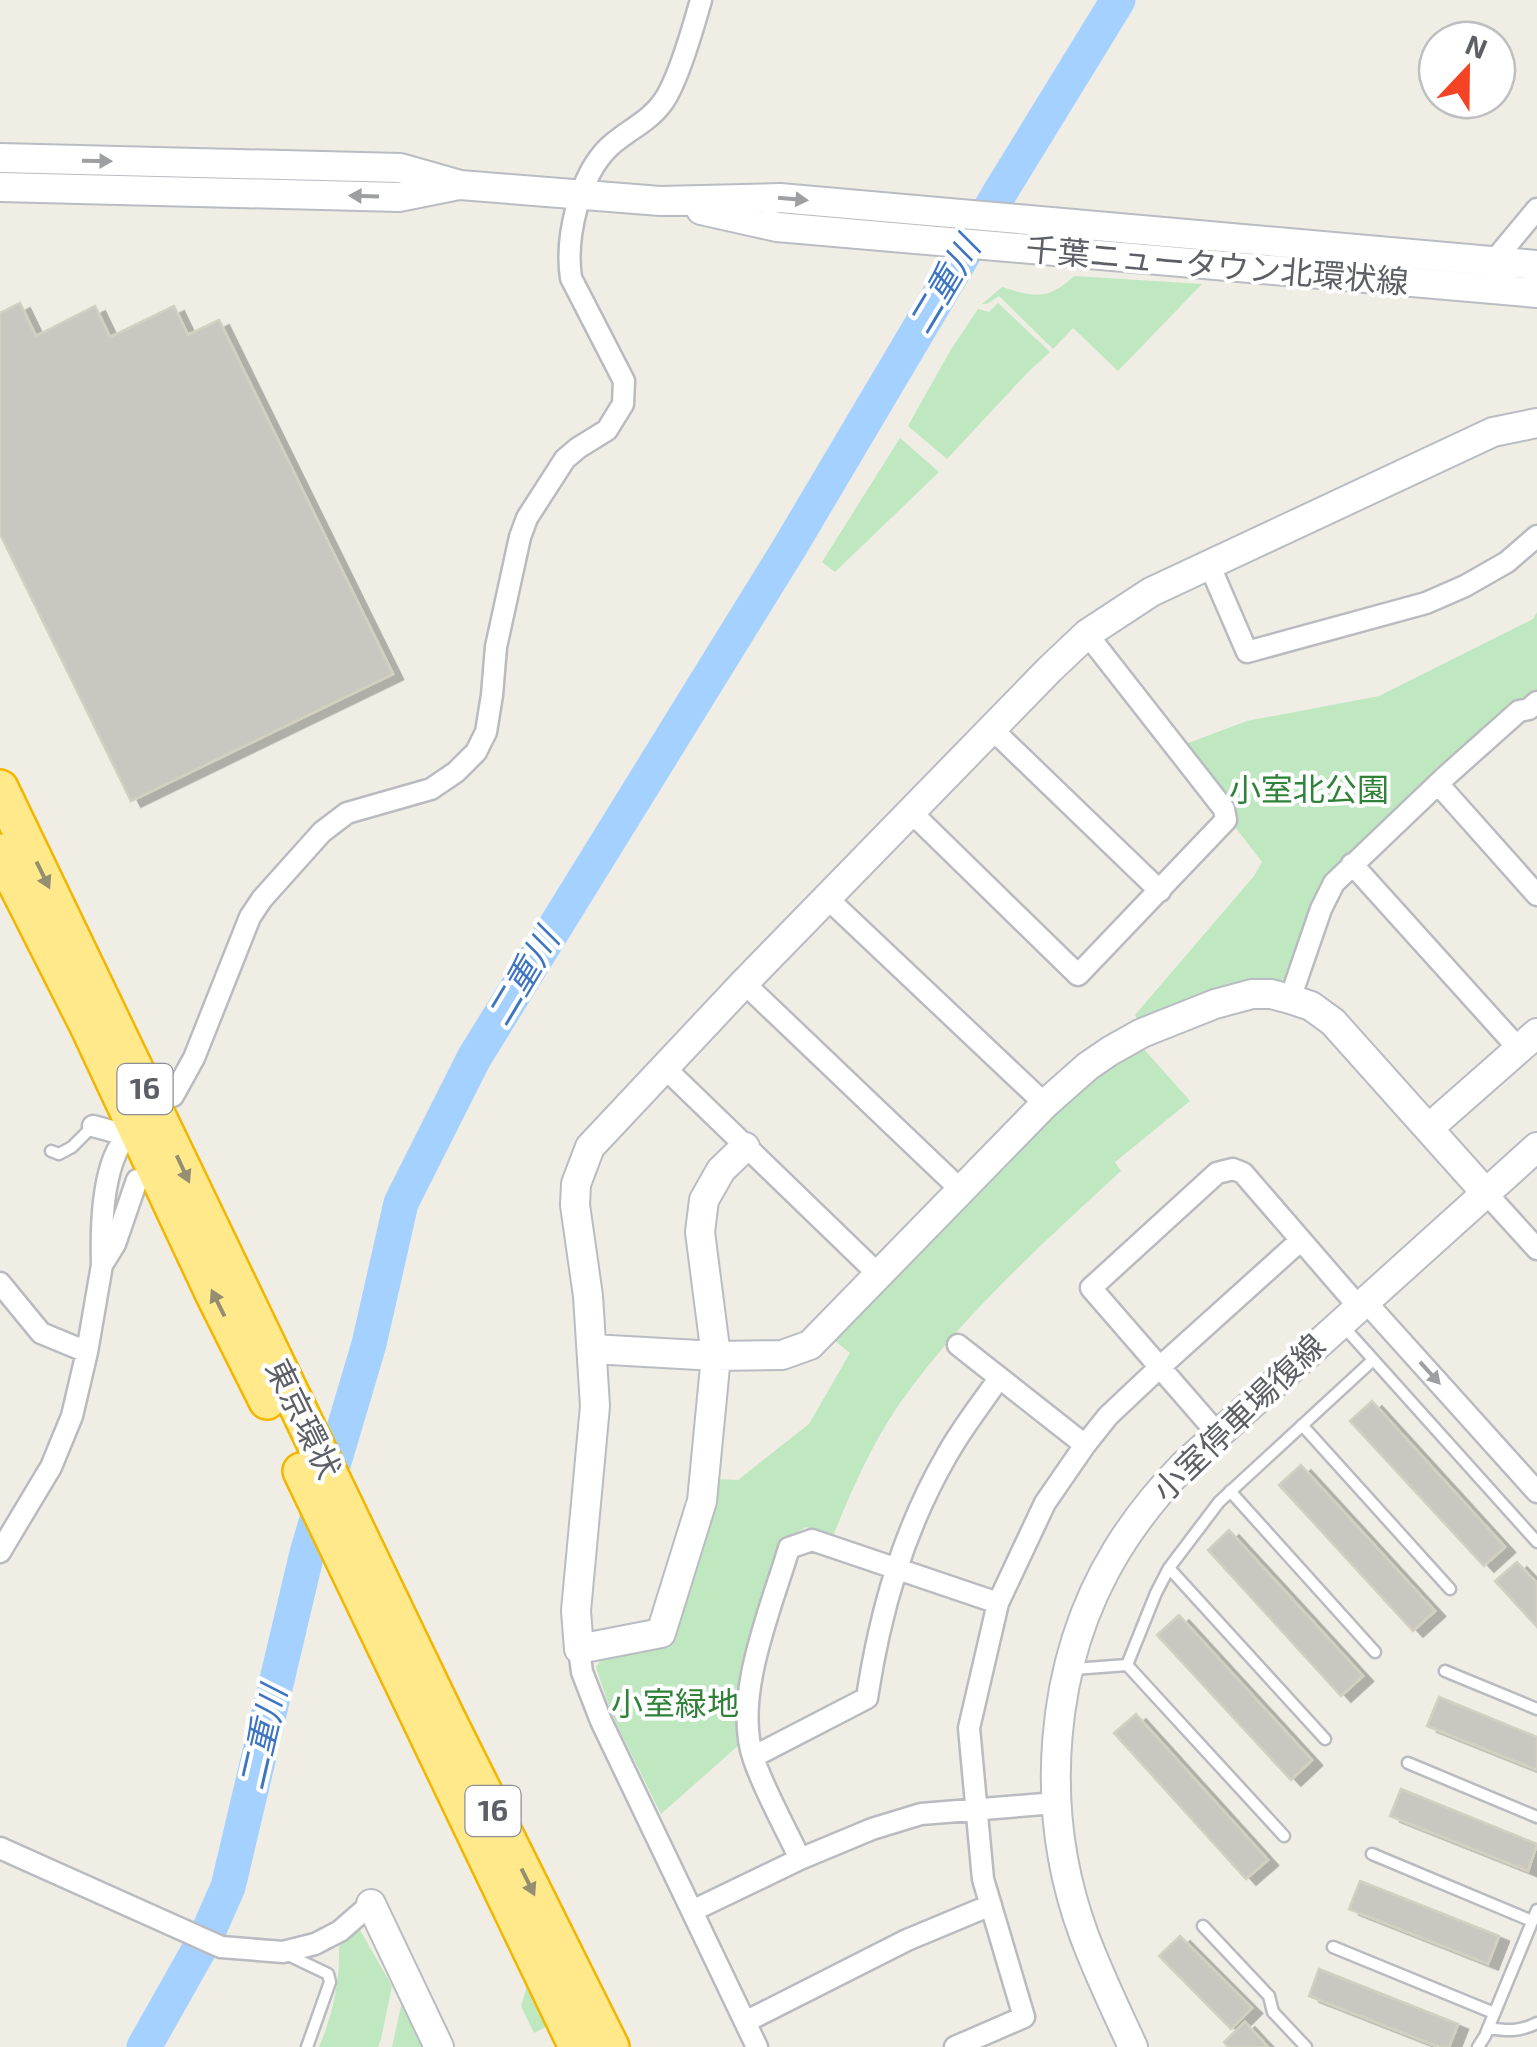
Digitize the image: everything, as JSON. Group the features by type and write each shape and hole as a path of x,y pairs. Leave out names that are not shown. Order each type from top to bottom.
{"highway":[{"name":"東京環状","path":"0,788 283,1407 372,1589 576,2047"},
{"name":"東京環状","path":"0,852 88,1026 132,1132 214,1295 283,1407"},
{"name":"東京環状","path":"372,1589 446,1716 610,2047"}],"main road":[{"name":"千葉ニュータウン北環状線","path":"0,158 400,168 460,185 660,200 780,198 1537,265"},
{"name":"千葉ニュータウン北環状線","path":"0,187 399,198 460,185"},
{"name":"千葉ニュータウン北環状線","path":"660,200 776,228 1537,293"},
{"path":"745,1147 722,1170 704,1200 700,1232 716,1356 702,1501 661,1633 579,1648 576,1611 595,1406 588,1296 575,1205 576,1184 590,1147 744,983 1087,634 1151,592 1209,564 1494,432 1537,422"},
{"path":"592,1349 716,1356 782,1355 810,1345 1045,1104 1088,1066 1142,1033 1239,996 1272,994 1311,1006 1333,1022 1486,1192"},
{"path":"1430,1128 1528,1041"},
{"name":"小室停車場復線","path":"1133,2047 1082,1932 1060,1844 1056,1803 1059,1718 1068,1670 1091,1602 1115,1553 1155,1496 1218,1433 1537,1147"},
{"path":"371,1904 439,2047"}],"street":[{"path":"173,1096 194,1058 250,917 262,899 322,832 347,813 431,789 476,752 486,732 496,647 527,518 565,459 607,430 623,404 624,381 571,278 570,235 592,170 608,148 648,118 667,97 701,0"},
{"path":"1494,262 1537,209"},
{"path":"1209,564 1247,652 1426,603 1507,562 1537,536"},
{"path":"911,812 1078,975 1226,820 1224,810 1087,634"},
{"path":"1290,999 1334,883 1518,711 1534,710"},
{"path":"992,729 1160,891"},
{"path":"1439,785 1537,895"},
{"path":"1352,864 1528,1041"},
{"path":"827,898 1045,1104"},
{"path":"744,983 962,1191"},
{"path":"664,1068 880,1276"},
{"path":"0,1552 51,1468 72,1416 87,1352 102,1265 101,1236 110,1164 132,1132 93,1126"},
{"path":"1218,1433 1091,1288 1217,1173 1234,1169 1242,1173 1301,1240 1354,1310 1537,1492"},
{"path":"102,1265 115,1244 137,1180"},
{"path":"1486,1192 1537,1248"},
{"path":"955,2047 1024,2017 983,1879 968,1728 998,1603 1046,1503 1108,1416 1301,1240"},
{"path":"0,1283 42,1333 87,1352"},
{"path":"958,1345 1085,1445"},
{"path":"753,1757 867,1698 876,1639 896,1568 948,1453 999,1378"},
{"path":"800,1860 753,1757 748,1710 750,1682 789,1548 812,1540 998,1603"},
{"path":"579,1648 582,1672 602,1722 758,2047"},
{"path":"692,1911 872,1829 922,1814 1056,1803"},
{"path":"0,1848 221,1947 282,1952 314,1944 340,1931 371,1904"},
{"path":"745,2022 906,1940 990,1906"}],"lane":[{"path":"51,1150 59,1154 72,1147 93,1126"},
{"path":"1354,1310 1373,1360 1537,1542"},
{"path":"1128,1666 1169,1568 1219,1502 1373,1360"},
{"path":"1302,1425 1450,1589"},
{"path":"1230,1492 1375,1652"},
{"path":"1169,1568 1325,1740"},
{"path":"1068,1670 1128,1666"},
{"path":"1128,1666 1284,1836"},
{"path":"1445,1671 1537,1709"},
{"path":"1408,1763 1537,1817"},
{"path":"1372,1854 1535,1914 1478,2047"},
{"path":"1202,1926 1269,1996 1273,2012 1306,2047"},
{"path":"1333,1947 1494,2013"},
{"path":"282,1952 328,1974 330,1982 306,2047"},
{"path":"1488,2028 1511,2032 1537,2023"}],"green space":[{"path":"1074,276 1202,284 1118,371 1073,328 1053,349 999,296 982,304 1002,287 1040,295 1056,290"},
{"path":"998,303 1050,352 947,459 908,426 978,309 989,312"},
{"path":"900,438 939,472 835,572 822,562"},
{"name":"小室北公園","path":"1537,612 1537,691 1346,860 1289,974 1278,984 1139,1022 1135,1015 1262,862 1232,823 1232,802 1183,745 1247,721 1379,696 1533,619"},
{"name":"小室緑地","path":"1143,1048 1190,1101 1115,1162 1121,1171 1003,1282 922,1373 879,1437 833,1536 806,1527 781,1541 740,1677 736,1711 740,1744 661,1814 612,1715 596,1667 605,1655 670,1642 713,1479 738,1480 809,1424 850,1353 835,1341 1055,1114 1098,1076"},
{"path":"360,1930 392,1986 381,2039 378,2047 319,2047 335,1998 339,1946"},
{"path":"531,1973 557,2021 534,2033 521,2006"},
{"path":"402,2002 424,2047 392,2047"}],"building":[{"path":"20,303 36,336 95,306 110,337 174,306 188,335 219,320 393,674 131,801 0,534 0,313"},
{"path":"1372,1401 1505,1547 1484,1566 1350,1421"},
{"path":"1301,1465 1435,1611 1413,1631 1279,1485"},
{"path":"1229,1530 1363,1676 1341,1696 1208,1550"},
{"path":"1517,1562 1537,1583 1537,1627 1495,1581"},
{"path":"1179,1615 1312,1760 1291,1780 1157,1635"},
{"path":"1439,1697 1537,1737 1537,1770 1427,1726"},
{"path":"1136,1714 1268,1860 1246,1879 1114,1733"},
{"path":"1401,1789 1537,1844 1528,1871 1390,1816"},
{"path":"1360,1881 1499,1936 1488,1964 1349,1909"},
{"path":"1180,1936 1252,2008 1231,2029 1159,1956"},
{"path":"1319,1969 1458,2024 1449,2047 1439,2047 1309,1996"},
{"path":"1245,2022 1268,2047 1228,2047 1224,2042"}],"waterway":[{"name":"二重川","path":"144,2047 205,1939 228,1887 307,1553 369,1344 401,1203 474,1058 791,545 1118,0"}]}
